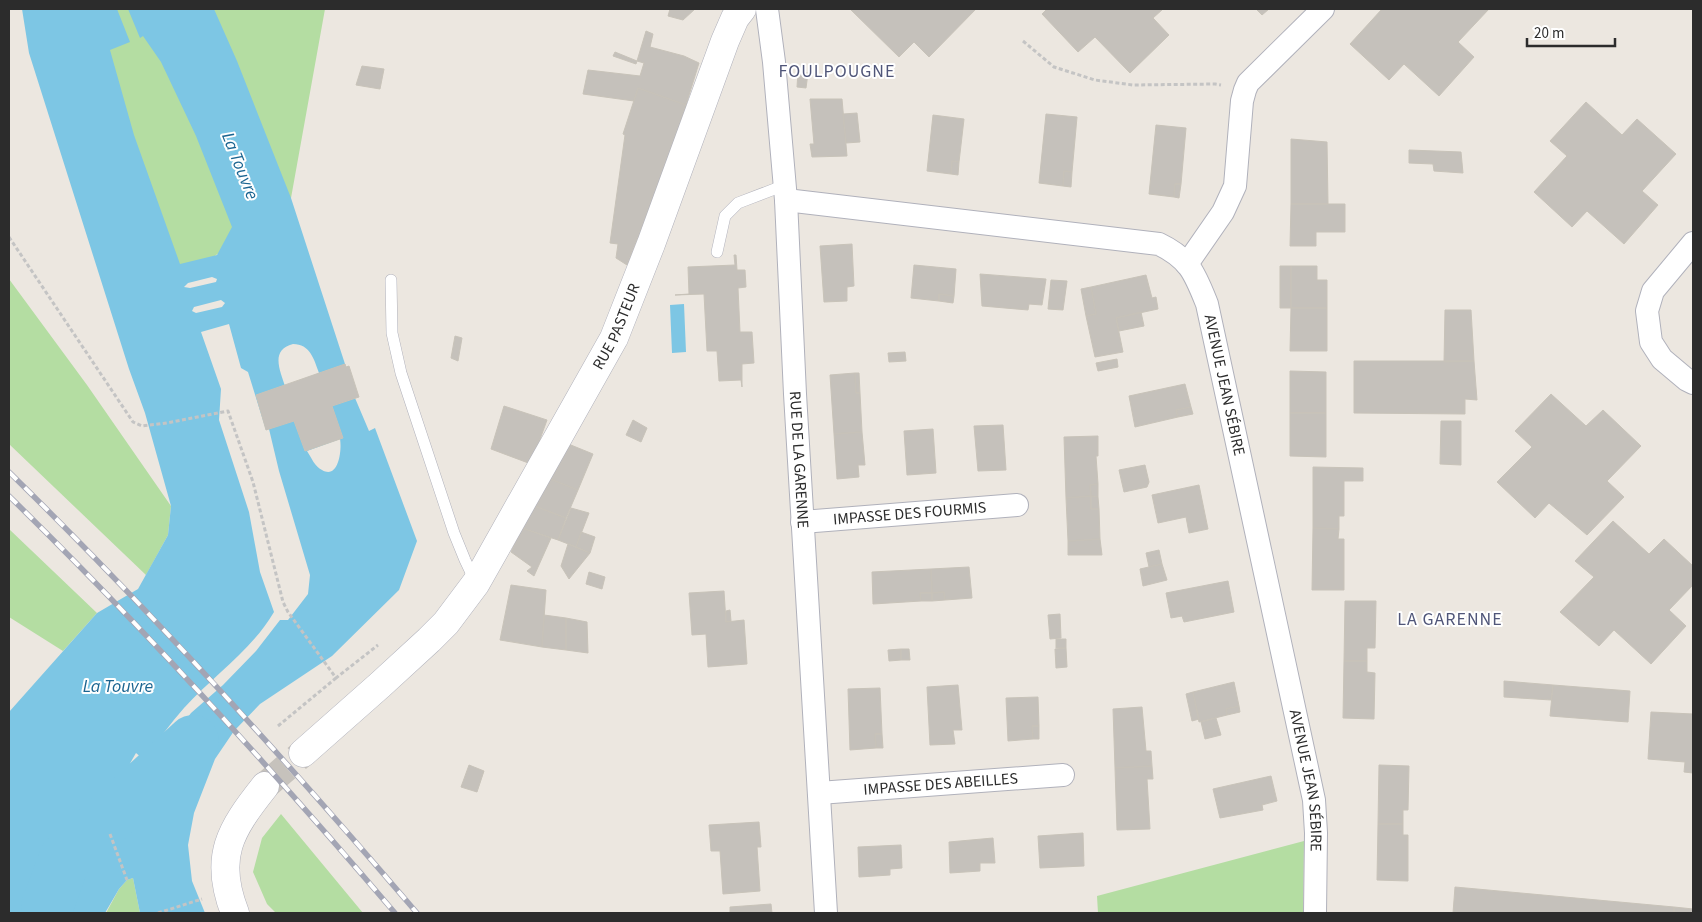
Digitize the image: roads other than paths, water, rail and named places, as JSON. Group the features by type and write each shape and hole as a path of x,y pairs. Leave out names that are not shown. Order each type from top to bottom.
{"street":[{"name":"RUE PASTEUR","path":"303,753 446,623 476,583 614,338 726,41 735,18 742,9"},
{"name":"RUE DE LA GARENNE","path":"767,9 786,192 802,522 826,913"},
{"path":"1187,264 1223,212 1235,186 1245,90 1248,82 1323,9"},
{"name":"AVENUE JEAN SÉBIRE","path":"786,192 1159,244 1174,252 1196,276 1207,304 1314,800 1316,833 1315,913"},
{"path":"1693,243 1653,291 1647,311 1652,342 1662,359 1693,383"},
{"name":"IMPASSE DES FOURMIS","path":"802,522 1017,505"},
{"name":"IMPASSE DES ABEILLES","path":"819,793 1063,775"},
{"path":"235,913 225,880 225,863 232,834 242,815 265,786"}],"lane":[{"path":"717,252 725,216 738,203 786,192"},
{"path":"391,280 392,333 401,373 464,560 476,583"}],"water":[{"name":"La Touvre","path":"22,9 117,9 130,42 110,50 134,135 180,264 217,255 232,227 196,136 161,62 143,36 140,38 128,9 214,9 237,61 291,198 355,398 369,431 375,428 417,541 399,590 332,656 260,704 234,731 215,759 194,813 188,845 192,881 205,913 140,913 133,878 127,880 119,889 105,913 9,913 9,712 97,613 138,589 168,535 171,506 145,413 129,369 29,53","holes":["212,277 217,279 216,282 190,288 184,287 188,283","221,300 225,303 222,307 196,313 192,311 194,307","229,324 241,368 248,372 266,430 269,429 279,471 310,575 308,594 288,620 280,620 256,651 223,685 191,713 151,766 157,771 107,836 102,833 109,812 121,782 136,753 143,759 184,708 243,651 265,626 274,612 260,572 249,512 219,420 221,389 201,332","293,344 307,349 319,373 285,386 278,361 281,351","340,439 340,456 336,467 328,472 320,469 307,451"]},
{"path":"684,304 686,352 672,353 670,305"}],"waterway":[{"name":"La Touvre","path":"48,913 47,907 65,858 193,741"}],"tunnel":[{"path":"265,786 303,753"}],"railway":[{"path":"9,472 115,579 218,688 417,913"},
{"path":"9,496 158,648 302,806 395,913"}],"district":[{"name":"FOULPOUGNE","path":"837,71"},
{"name":"LA GARENNE","path":"1450,619"}]}
